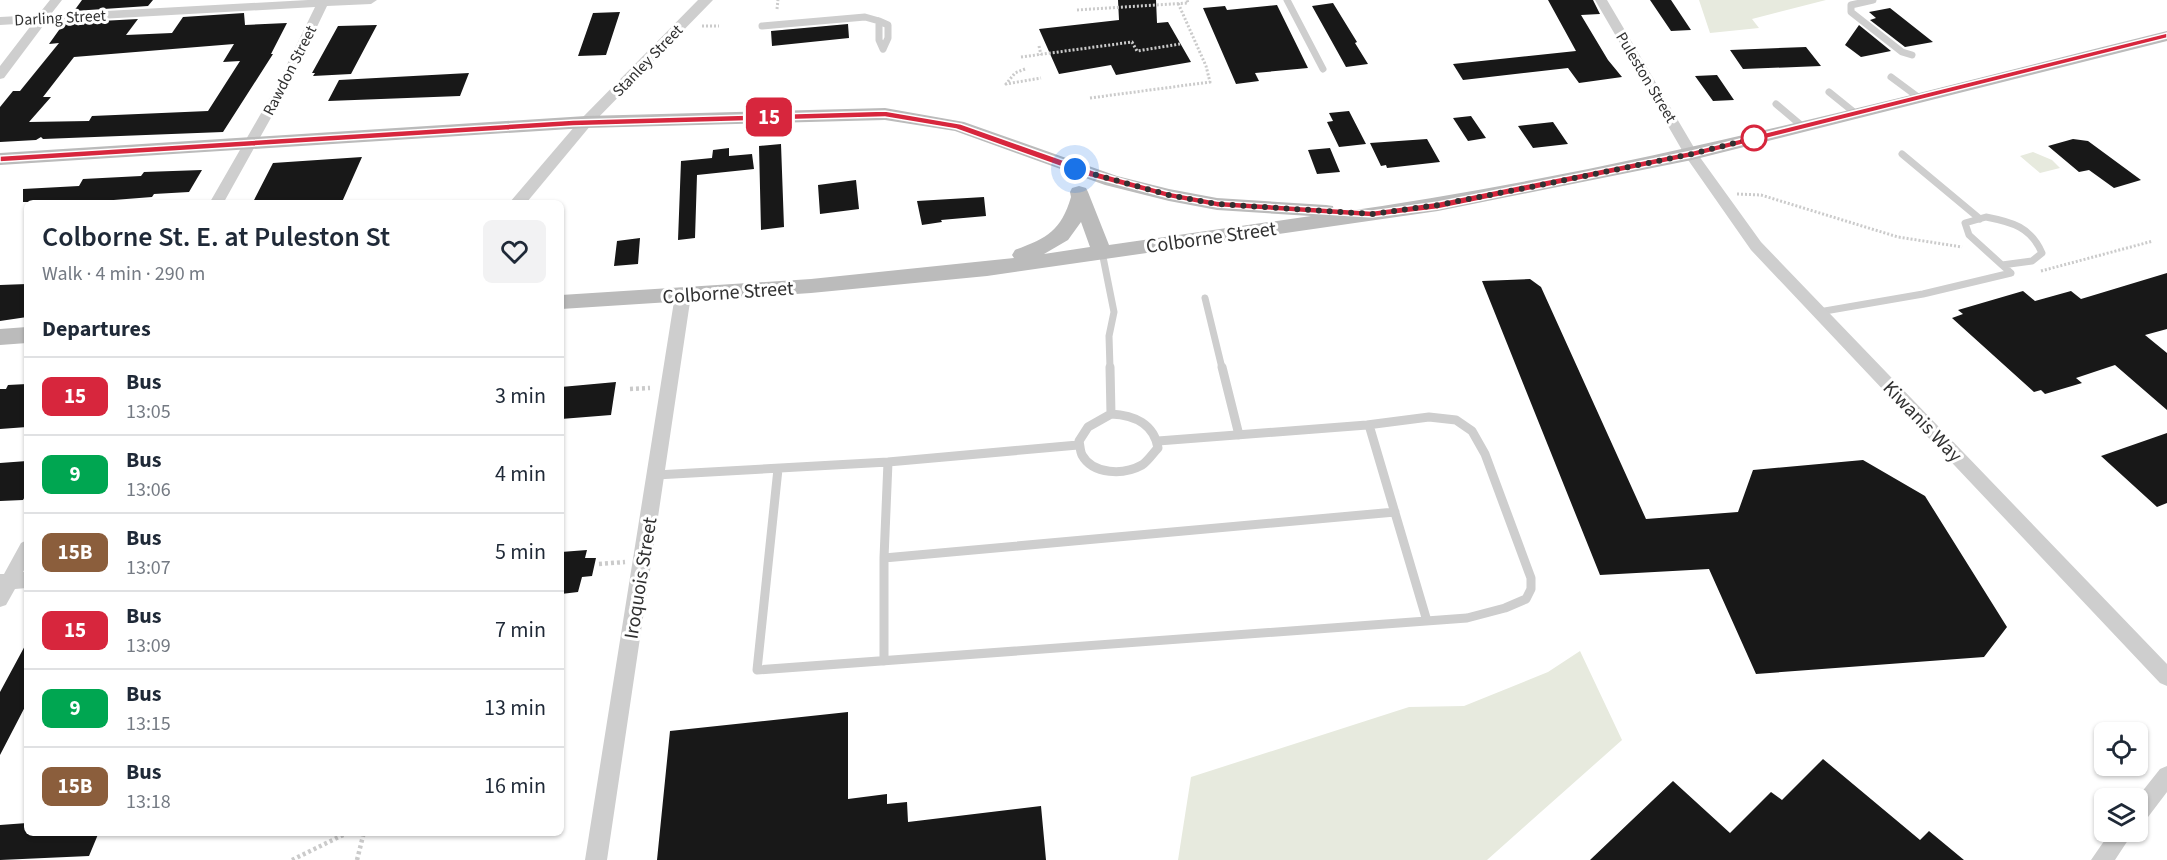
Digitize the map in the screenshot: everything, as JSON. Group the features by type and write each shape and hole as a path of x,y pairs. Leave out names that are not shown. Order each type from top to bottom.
{"main road":[{"name":"Colborne Street","path":"564,303 811,286 987,269 1438,205 1692,154 2167,36"},
{"path":"0,159 586,122 885,114 958,126 1057,163 1123,183 1217,204 1372,214"},
{"path":"1057,163 1070,177 1081,196 1102,252"},
{"path":"987,269 1048,245 1062,236 1071,227 1081,196"},
{"path":"0,337 24,335"}],"street":[{"path":"0,75 56,0"},
{"name":"Darling Street","path":"0,21 371,0"},
{"name":"Stanley Street","path":"520,200 586,122 706,0"},
{"name":"Puleston Street","path":"1601,0 1692,154"},
{"name":"Rawdon Street","path":"218,200 252,142 324,1"},
{"name":"Kiwanis Way","path":"1692,154 1756,246 2167,677"},
{"name":"Iroquois Street","path":"596,860 683,295"},
{"path":"0,599 12,581 24,555"},
{"path":"2148,801 2167,776"},
{"path":"2102,860 2116,842"}],"lane":[{"path":"1287,0 1323,69"},
{"path":"1873,0 1851,5 1851,12 1902,52 1912,55"},
{"path":"762,26 865,17 888,25 888,38 883,49"},
{"path":"1891,77 1918,97"},
{"path":"1829,92 1855,113"},
{"path":"1776,104 1803,126"},
{"path":"1902,154 1980,219"},
{"path":"1819,312 1923,294 2011,273 1986,251 1969,235 1965,223 1986,217 2010,222 2035,237 2042,253 2032,261 2002,265"},
{"path":"1102,252 1113,312 1109,336 1111,414"},
{"path":"1205,298 1239,435"},
{"path":"1111,414 1130,415 1154,431 1158,441 1158,448 1149,462 1135,469 1114,472 1097,469 1086,461 1080,454 1078,445 1083,430 1093,421 1111,414"},
{"path":"778,469 757,670 1467,618 1505,608 1526,599 1532,588 1531,578 1479,438 1466,424 1448,418 1432,417 1370,425 1158,441"},
{"path":"1370,425 1427,621"},
{"path":"656,475 888,462 1078,445"},
{"path":"884,661 884,558 888,462"},
{"path":"884,558 1395,512"}],"path":[{"path":"777,9 778,0"},
{"path":"1077,10 1188,3 1188,0"},
{"path":"1090,98 1210,82 1206,66 1178,3"},
{"path":"1022,57 1132,42 1137,51 1180,44"},
{"path":"1039,46 1041,55"},
{"path":"1025,69 1015,73 1006,84 1041,78"},
{"path":"1717,192 1761,195 1899,237 1986,251"},
{"path":"2032,261 2042,271 2153,241"},
{"path":"292,860 341,836"},
{"path":"357,860 363,836"}],"shaded area":[{"path":"1699,0 1826,0 1752,19 1759,28 1710,33"},
{"path":"2033,152 2052,160 2060,168 2040,173 2020,156"},
{"path":"1580,651 1622,740 1487,860 1178,860 1191,777 1409,707 1464,706 1548,672"}],"building":[{"path":"82,0 153,0 148,6 74,11"},
{"path":"1118,0 1156,0 1157,23 1168,22 1191,62 1116,75 1111,65 1059,74 1039,29 1119,20"},
{"path":"1548,0 1593,0 1600,14 1581,15 1608,60 1622,77 1579,83 1568,68 1463,80 1453,64 1576,51"},
{"path":"1650,0 1671,0 1691,30 1671,31"},
{"path":"1333,3 1368,64 1346,67 1312,6"},
{"path":"1277,5 1308,68 1255,73 1259,81 1236,84 1203,8 1225,6 1227,10"},
{"path":"1890,8 1933,42 1905,47 1870,20 1876,18 1869,12"},
{"path":"620,12 606,55 578,56 593,13"},
{"path":"244,13 245,25 287,23 271,54 273,54 223,132 43,139 41,137 36,140 0,142 0,107 13,91 20,91 59,43 49,44 64,23 138,19 126,35 172,33 183,17","holes":["234,44 223,62 240,61 208,111 92,116 89,121 29,122 51,97 43,97 74,57"]},
{"path":"848,24 849,38 772,46 771,31"},
{"path":"377,25 351,74 313,76 315,73 312,73 338,26"},
{"path":"1859,25 1891,51 1861,57 1845,45"},
{"path":"1806,47 1821,66 1743,69 1730,50"},
{"path":"469,73 460,96 328,101 339,80"},
{"path":"1717,75 1734,100 1713,101 1695,76"},
{"path":"1349,111 1366,144 1339,147 1327,122 1333,121 1329,113"},
{"path":"1471,116 1486,138 1468,141 1453,118"},
{"path":"1553,122 1568,144 1533,148 1518,126"},
{"path":"1427,139 1440,162 1387,168 1386,165 1381,166 1370,143"},
{"path":"2073,139 2088,141 2141,180 2114,188 2089,170 2079,172 2048,146"},
{"path":"781,144 784,227 761,230 759,146"},
{"path":"729,148 729,156 752,154 754,169 697,175 695,238 678,240 681,161 712,158 713,150"},
{"path":"1330,148 1340,172 1317,174 1308,150"},
{"path":"362,157 343,200 254,200 273,163"},
{"path":"202,170 189,192 114,200 24,200 23,202 23,189 79,186 83,179 141,176 144,172"},
{"path":"856,180 859,209 820,214 818,185"},
{"path":"984,197 986,216 941,220 942,222 922,225 917,201"},
{"path":"640,238 638,264 614,266 617,241"},
{"path":"2167,273 2167,329 2145,335 2167,353 2167,410 2115,365 2076,378 2082,383 2045,394 2041,390 2034,392 1952,318 1963,314 1958,310 2023,291 2035,301 2071,291 2081,299"},
{"path":"1530,279 1541,287 1646,519 1738,512 1753,470 1863,460 1925,496 2007,627 1984,657 1756,674 1709,569 1600,575 1482,281"},
{"path":"24,284 24,317 0,321 0,285"},
{"path":"616,382 611,415 564,419 564,387"},
{"path":"24,384 24,427 0,429 0,389 6,389 8,385"},
{"path":"2167,433 2167,503 2157,507 2101,456"},
{"path":"24,461 23,500 0,501 0,463"},
{"path":"587,550 585,558 596,558 592,576 582,577 578,592 564,594 564,552"},
{"path":"24,648 24,709 0,755 0,692"},
{"path":"848,712 848,799 887,794 887,804 907,802 908,822 1041,806 1046,860 657,860 670,731"},
{"path":"1823,759 1920,840 1929,831 1964,860 1590,860 1673,781 1730,833 1771,792 1782,800"},
{"path":"24,823 24,836 97,836 89,856 0,860 0,825"}],"bus line":[{"name":"15","path":"0,159 573,123 885,114 958,126 1093,175 1169,195 1217,204 1372,214 1438,205 1692,154 2167,36"}],"route":[{"path":"1075,169 1169,195 1217,204 1372,214 1438,205 1546,184 1692,154 1762,136 1754,138"}]}
